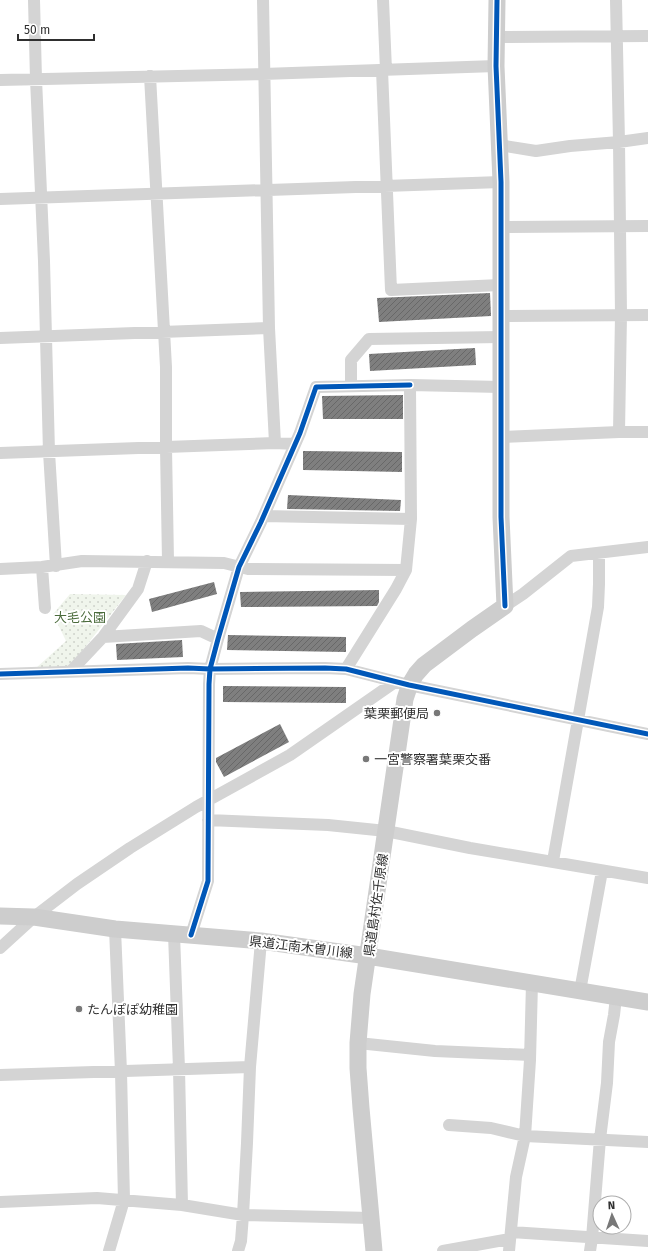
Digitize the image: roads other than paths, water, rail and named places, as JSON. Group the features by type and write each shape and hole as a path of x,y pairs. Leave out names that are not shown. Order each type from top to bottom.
{"main road":[{"path":"497,0 496,66 500,182 501,517 505,606"},
{"name":"県道島村佐千原線","path":"374,1251 361,1108 358,1043 362,994 405,699 402,684 416,674 424,665 505,606"},
{"name":"県道江南木曽川線","path":"0,916 34,917 115,929 261,941 368,956 648,1002"}],"street":[{"path":"34,0 49,452 56,566"},
{"path":"263,0 263,74 267,191 269,328 275,443"},
{"path":"383,0 391,290 500,285"},
{"path":"616,0 621,227 619,432"},
{"path":"496,37 648,36"},
{"path":"0,80 263,74 496,66"},
{"path":"150,76 166,367 168,561"},
{"path":"499,145 536,151 648,138"},
{"path":"0,199 500,182"},
{"path":"500,227 648,226"},
{"path":"501,316 648,315"},
{"path":"0,338 269,328"},
{"path":"351,386 351,360 369,339 501,337"},
{"path":"346,669 396,589 406,570 411,519 410,385"},
{"path":"182,1205 180,1069 182,934 208,881 208,684 210,669 239,567 264,516 295,444 316,387 410,385 501,387"},
{"path":"501,437 648,432"},
{"path":"0,453 275,443 295,444"},
{"path":"264,516 411,519"},
{"path":"505,606 524,594 571,556 648,547"},
{"path":"553,861 598,607 599,553"},
{"path":"0,569 56,566 82,561 168,561 224,563 248,569 406,570"},
{"path":"70,672 103,637 138,589 147,561"},
{"path":"42,567 45,608"},
{"path":"103,637 201,631 218,639"},
{"path":"0,674 188,668 346,669 402,684 648,734"},
{"path":"0,948 34,917 130,848 208,800 290,755 402,684"},
{"path":"208,820 328,825 386,831 470,848 648,878"},
{"path":"580,991 602,871"},
{"path":"109,1251 124,1200 121,1072 115,929"},
{"path":"238,1251 241,1241 243,1215 250,1067 261,941"},
{"path":"510,1241 516,1178 525,1136 530,1055 532,983"},
{"path":"590,1251 600,1139 607,1083 609,1042 616,997"},
{"path":"358,1043 435,1052 530,1055"},
{"path":"0,1075 250,1067"},
{"path":"449,1125 491,1128 525,1136 648,1142"},
{"path":"0,1202 97,1198 182,1205 243,1215 371,1218"},
{"path":"443,1251 510,1241 592,1238 648,1240"}],"place":[{"name":"葉栗郵便局","path":"437,713"},
{"name":"一宮警察署葉栗交番","path":"366,759"},
{"name":"たんぽぽ幼稚園","path":"79,1009"}],"park label":[{"name":"大毛公園","path":"80,617"}]}
